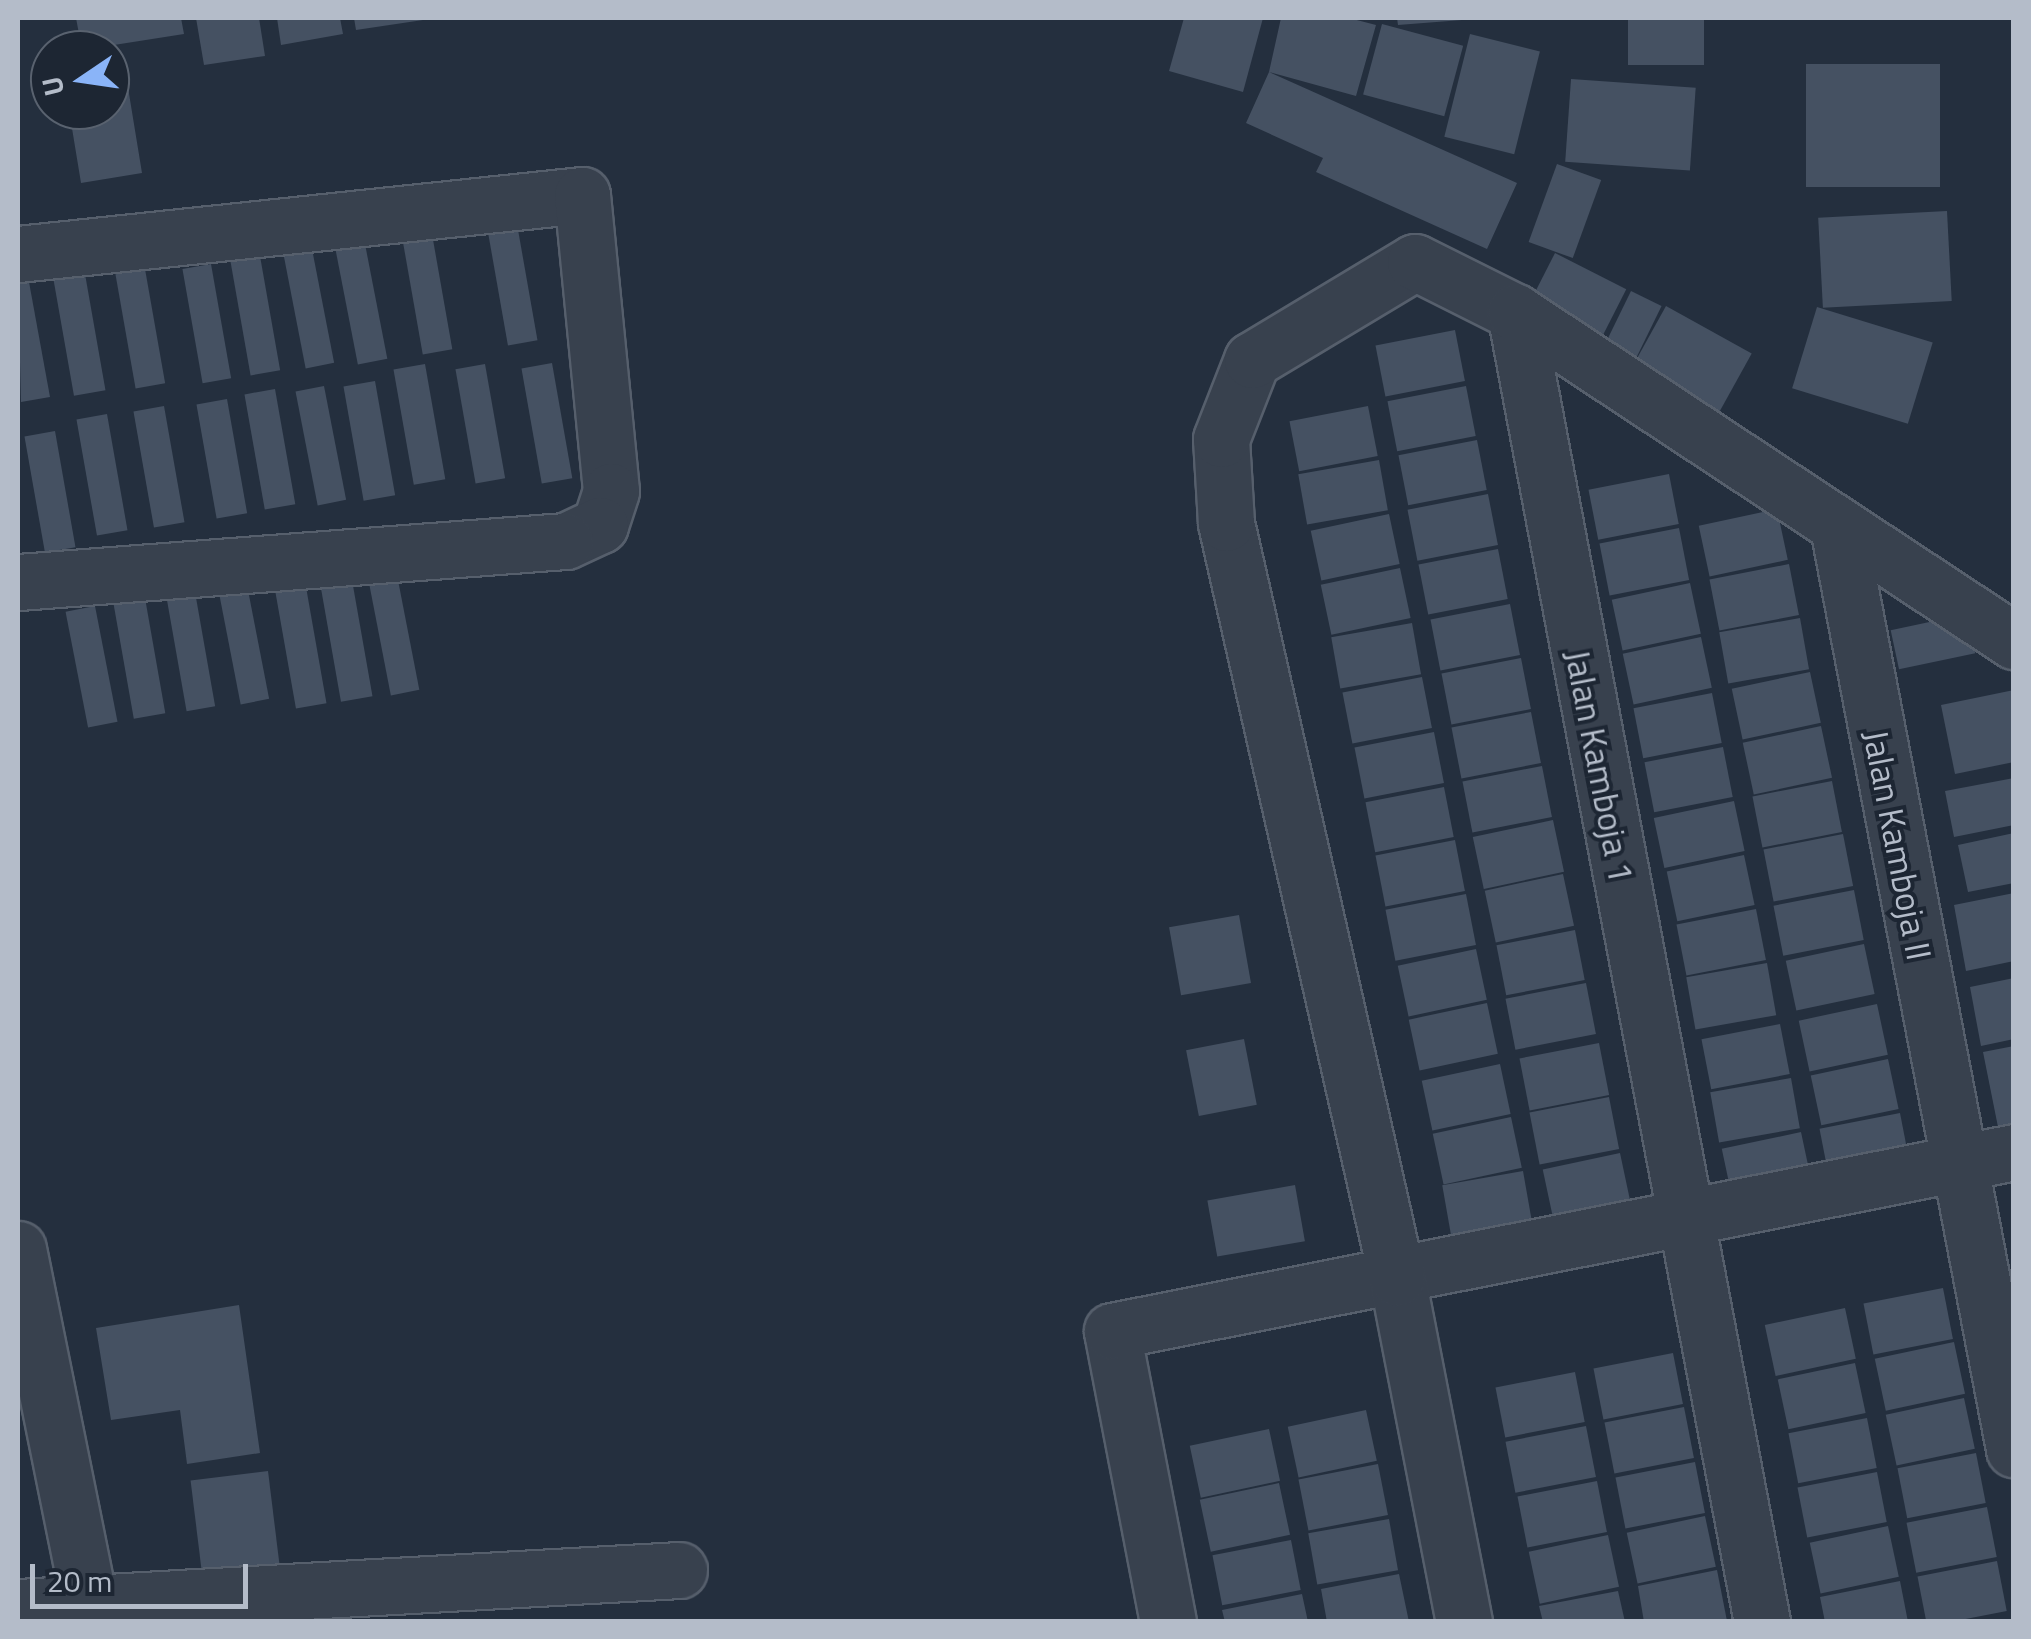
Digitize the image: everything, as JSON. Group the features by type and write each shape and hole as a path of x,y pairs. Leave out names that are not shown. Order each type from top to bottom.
{"street":[{"path":"18,254 582,195 611,491 600,526 565,541 18,582"},
{"path":"1464,1622 1397,1278 1226,524 1221,438 1252,360 1415,262 1514,312 2014,642"},
{"name":"Jalan Kamboja 1","path":"1514,312 1762,1622"},
{"name":"Jalan Kamboja II","path":"1838,527 2014,1449"},
{"path":"1168,1622 1112,1331 1685,1221 2014,1152"},
{"path":"18,1249 92,1610"},
{"path":"18,1608 92,1610 679,1570"}],"building":[{"path":"76,18 181,18 184,34 130,42 130,30 78,30"},
{"path":"196,18 259,18 265,56 204,65"},
{"path":"277,18 340,18 343,34 281,45"},
{"path":"354,18 423,18 423,20 356,30"},
{"path":"1184,18 1263,18 1243,92 1169,71"},
{"path":"1281,18 1349,18 1376,25 1356,96 1269,72"},
{"path":"1397,18 1462,18 1462,20 1398,25"},
{"path":"1628,18 1704,18 1704,65 1628,65"},
{"path":"1382,24 1463,46 1444,116 1363,95"},
{"path":"1470,34 1540,51 1514,154 1444,137"},
{"path":"1806,64 1940,64 1940,187 1806,187"},
{"path":"1269,72 1517,183 1487,249 1316,172 1323,158 1246,123"},
{"path":"1571,79 1696,88 1690,171 1565,162"},
{"path":"130,100 142,173 81,183 72,130 130,130"},
{"path":"1557,164 1601,180 1573,258 1529,242"},
{"path":"1947,211 1952,301 1823,308 1818,218"},
{"path":"517,224 537,340 508,345 487,229"},
{"path":"432,234 452,349 423,354 402,239"},
{"path":"365,244 387,359 358,365 336,250"},
{"path":"312,249 334,363 306,368 284,255"},
{"path":"1555,253 1626,289 1603,335 1532,298"},
{"path":"260,256 280,370 251,375 230,261"},
{"path":"211,264 231,378 203,383 182,269"},
{"path":"145,269 165,383 136,388 115,274"},
{"path":"85,274 105,390 74,396 53,280"},
{"path":"29,282 50,397 21,402 18,284"},
{"path":"1631,291 1662,306 1631,368 1601,353"},
{"path":"1666,306 1752,354 1719,413 1633,365"},
{"path":"1817,307 1933,342 1908,424 1792,388"},
{"path":"1455,330 1465,381 1385,397 1375,345"},
{"path":"552,363 572,478 542,484 521,368"},
{"path":"425,364 445,479 414,485 393,370"},
{"path":"485,364 505,478 476,483 455,369"},
{"path":"375,381 395,495 364,501 343,387"},
{"path":"324,386 346,500 318,505 296,392"},
{"path":"1466,386 1476,436 1397,451 1387,401"},
{"path":"275,389 295,504 265,510 244,394"},
{"path":"227,399 247,513 217,519 196,404"},
{"path":"164,406 184,522 154,528 133,411"},
{"path":"1368,406 1378,456 1299,471 1289,421"},
{"path":"107,414 127,530 97,536 76,419"},
{"path":"55,431 75,547 45,553 24,436"},
{"path":"1477,440 1487,490 1408,505 1398,455"},
{"path":"1379,460 1388,510 1307,524 1298,474"},
{"path":"1669,474 1679,524 1598,540 1589,490"},
{"path":"1488,494 1498,545 1417,561 1408,510"},
{"path":"1777,509 1788,560 1710,576 1699,526"},
{"path":"1389,514 1400,564 1321,581 1311,531"},
{"path":"1679,528 1689,580 1610,595 1599,543"},
{"path":"1498,549 1508,599 1428,615 1418,564"},
{"path":"1789,564 1799,615 1719,631 1709,579"},
{"path":"1400,568 1411,618 1331,635 1321,585"},
{"path":"397,575 419,690 391,695 369,581"},
{"path":"352,580 372,696 341,702 320,586"},
{"path":"1690,583 1701,634 1623,650 1612,600"},
{"path":"247,585 269,699 241,704 219,591"},
{"path":"306,587 326,703 296,709 275,592"},
{"path":"195,592 215,706 187,711 166,597"},
{"path":"145,598 165,713 134,719 113,604"},
{"path":"1510,604 1520,655 1440,671 1430,619"},
{"path":"95,606 118,722 88,728 66,612"},
{"path":"1967,614 1975,653 1899,669 1891,630"},
{"path":"1800,618 1809,669 1728,683 1719,632"},
{"path":"1412,623 1421,674 1340,688 1331,637"},
{"path":"1701,637 1712,688 1634,704 1623,654"},
{"path":"1521,658 1531,709 1451,725 1441,673"},
{"path":"1810,672 1821,723 1743,739 1732,689"},
{"path":"1422,677 1432,728 1352,744 1342,692"},
{"path":"2014,690 2014,762 1955,774 1941,705"},
{"path":"1712,693 1722,743 1643,758 1633,708"},
{"path":"1531,712 1541,763 1461,779 1451,727"},
{"path":"1821,726 1832,778 1754,794 1743,743"},
{"path":"1434,732 1444,783 1364,799 1354,747"},
{"path":"1723,747 1733,797 1654,812 1644,762"},
{"path":"1542,766 1552,817 1472,833 1462,781"},
{"path":"2014,778 2014,825 1954,837 1945,791"},
{"path":"1832,781 1842,832 1762,848 1752,796"},
{"path":"1444,787 1454,837 1375,852 1365,802"},
{"path":"1734,801 1745,851 1664,868 1654,818"},
{"path":"1553,820 1564,872 1484,889 1473,837"},
{"path":"2014,833 2014,883 1968,892 1958,845"},
{"path":"1843,834 1853,886 1774,901 1763,849"},
{"path":"1455,840 1465,891 1385,907 1375,855"},
{"path":"1744,855 1755,905 1677,921 1667,871"},
{"path":"1563,874 1574,926 1496,942 1485,891"},
{"path":"1854,890 1864,940 1783,956 1774,906"},
{"path":"2014,893 2014,961 1966,971 1954,905"},
{"path":"1466,894 1476,945 1395,961 1386,910"},
{"path":"1756,909 1766,960 1686,976 1676,924"},
{"path":"1239,915 1251,983 1181,995 1169,927"},
{"path":"1575,930 1585,980 1506,995 1496,945"},
{"path":"1864,944 1875,994 1796,1011 1786,961"},
{"path":"1476,949 1487,1000 1409,1016 1398,966"},
{"path":"1767,963 1776,1015 1695,1029 1686,977"},
{"path":"2014,978 2014,1039 1981,1046 1970,987"},
{"path":"1586,983 1596,1034 1515,1050 1506,999"},
{"path":"1487,1003 1498,1054 1420,1070 1409,1020"},
{"path":"1877,1004 1888,1055 1810,1071 1799,1021"},
{"path":"1780,1024 1790,1074 1711,1089 1701,1039"},
{"path":"1244,1039 1257,1105 1199,1116 1186,1050"},
{"path":"1599,1043 1609,1095 1530,1110 1519,1058"},
{"path":"2014,1046 2014,1129 1999,1132 1983,1052"},
{"path":"1888,1059 1899,1109 1821,1125 1811,1075"},
{"path":"1500,1064 1511,1114 1432,1131 1422,1081"},
{"path":"1791,1078 1800,1128 1719,1142 1710,1092"},
{"path":"1609,1097 1619,1149 1540,1164 1529,1112"},
{"path":"1900,1113 1910,1163 1829,1179 1820,1129"},
{"path":"1511,1117 1522,1168 1444,1184 1433,1134"},
{"path":"1801,1132 1812,1183 1733,1200 1722,1149"},
{"path":"1620,1153 1631,1203 1553,1219 1543,1169"},
{"path":"1523,1171 1532,1223 1451,1237 1442,1185"},
{"path":"1295,1185 1305,1241 1217,1257 1207,1200"},
{"path":"1943,1288 1953,1339 1873,1355 1863,1303"},
{"path":"239,1305 260,1453 187,1464 180,1410 111,1420 96,1328"},
{"path":"1845,1308 1856,1359 1776,1376 1765,1325"},
{"path":"1954,1342 1965,1394 1886,1411 1875,1359"},
{"path":"1673,1353 1683,1404 1603,1420 1593,1368"},
{"path":"1855,1363 1866,1413 1788,1429 1778,1379"},
{"path":"1575,1372 1585,1422 1505,1438 1495,1387"},
{"path":"1964,1398 1975,1449 1897,1465 1886,1415"},
{"path":"1684,1407 1694,1458 1614,1474 1604,1422"},
{"path":"1366,1410 1377,1461 1299,1477 1288,1427"},
{"path":"1867,1418 1877,1468 1798,1483 1788,1433"},
{"path":"1586,1426 1596,1477 1515,1493 1506,1442"},
{"path":"1269,1429 1280,1481 1201,1498 1190,1446"},
{"path":"1976,1453 1986,1503 1907,1518 1897,1468"},
{"path":"1695,1462 1705,1513 1625,1529 1615,1477"},
{"path":"1378,1464 1388,1515 1308,1531 1298,1479"},
{"path":"268,1471 281,1574 203,1584 191,1481"},
{"path":"1877,1472 1887,1522 1807,1538 1797,1487"},
{"path":"1597,1481 1607,1532 1527,1548 1517,1496"},
{"path":"1279,1483 1290,1535 1211,1552 1200,1500"},
{"path":"1987,1507 1997,1557 1916,1573 1907,1523"},
{"path":"1705,1516 1716,1567 1638,1583 1627,1533"},
{"path":"1389,1519 1398,1570 1317,1584 1308,1533"},
{"path":"1888,1526 1899,1577 1821,1593 1810,1543"},
{"path":"1608,1535 1619,1587 1540,1604 1529,1552"},
{"path":"1291,1540 1301,1590 1222,1605 1212,1555"},
{"path":"1997,1561 2007,1611 1950,1622 1926,1622 1917,1576"},
{"path":"1717,1570 1727,1621 1644,1622 1638,1586"},
{"path":"1399,1574 1409,1622 1327,1622 1321,1589"},
{"path":"1900,1581 1908,1622 1825,1622 1820,1597"},
{"path":"1618,1591 1625,1622 1543,1622 1539,1606"},
{"path":"1302,1594 1308,1622 1225,1622 1222,1610"}]}
